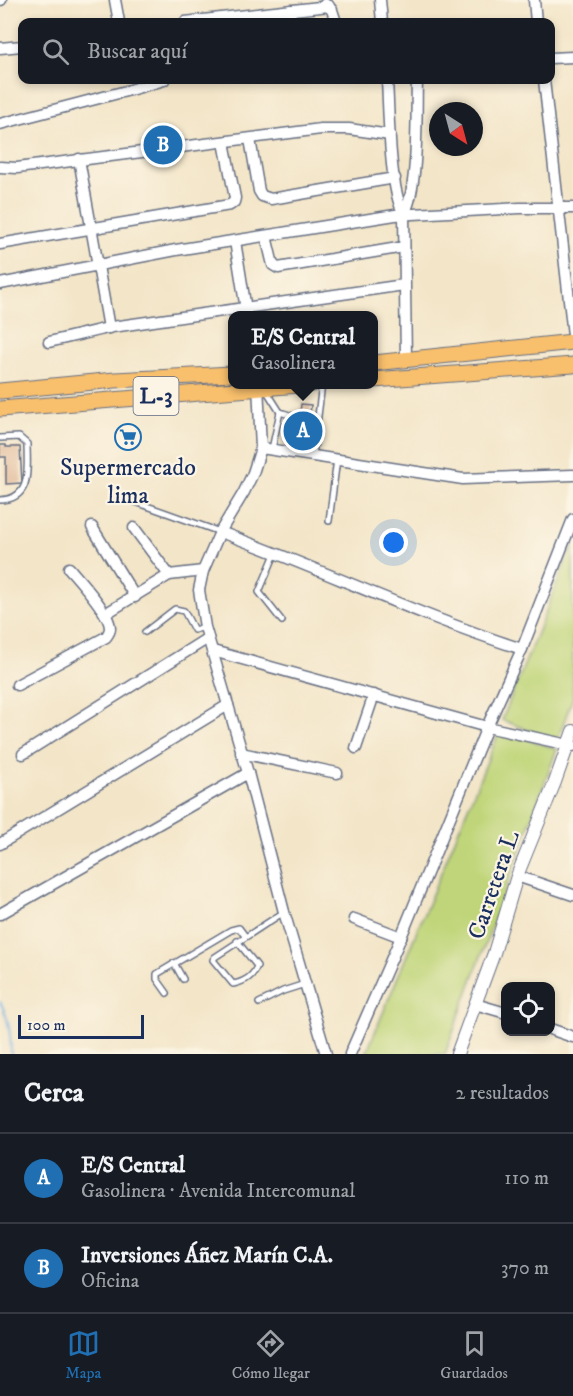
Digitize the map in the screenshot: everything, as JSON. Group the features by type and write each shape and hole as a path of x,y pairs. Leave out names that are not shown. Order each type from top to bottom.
{"main road":[{"path":"378,363 573,342"},
{"path":"378,380 573,365"},
{"name":"L-3","path":"0,391 116,380 228,374"},
{"name":"L-3","path":"0,410 238,389"}],"street":[{"path":"115,0 118,18"},
{"path":"380,0 382,18"},
{"path":"534,0 536,18"},
{"path":"220,18 290,10 325,3 335,18"},
{"path":"290,10 291,18"},
{"path":"0,48 18,46"},
{"path":"555,58 573,57"},
{"path":"387,84 394,178 399,204 405,214"},
{"path":"406,360 405,214 410,204 413,184 417,84"},
{"path":"545,84 573,335"},
{"path":"0,124 129,85"},
{"path":"0,167 17,168 321,129 349,129 390,135"},
{"path":"250,139 259,191 271,199 394,178"},
{"path":"0,244 232,204 235,198 224,142"},
{"path":"79,159 109,328"},
{"path":"0,284 176,249 405,214 520,208 573,208"},
{"path":"266,236 273,265 278,268 404,247"},
{"path":"235,241 246,311"},
{"path":"252,311 404,285"},
{"path":"49,342 109,328 228,314"},
{"path":"261,389 266,448 244,492 220,532 203,571 199,590 208,638 248,772 284,912 327,1054"},
{"path":"266,448 463,479 573,475"},
{"path":"350,1054 522,649 573,519"},
{"path":"92,527 135,597"},
{"path":"134,528 169,575"},
{"path":"220,532 276,552 452,625 522,649"},
{"path":"17,685 106,637 110,627 105,614 69,567"},
{"path":"105,614 169,575 203,571"},
{"path":"23,754 208,638"},
{"path":"213,651 487,727 570,746"},
{"path":"356,748 374,695"},
{"path":"0,844 228,705"},
{"name":"Carretera L","path":"458,1054 494,953 517,876 570,746 573,730"},
{"path":"241,753 337,773"},
{"path":"0,914 248,772"},
{"path":"517,876 573,895"},
{"path":"354,919 401,937"},
{"path":"475,1004 501,1012"},
{"path":"555,1031 573,1037"}],"lane":[{"path":"263,389 280,412 299,418"},
{"path":"313,456 321,389"},
{"path":"266,448 280,412"},
{"path":"310,418 318,416"},
{"path":"0,438 19,438 27,444 27,480 20,494 14,498 0,500"},
{"path":"329,521 337,459"},
{"path":"130,500 220,532"},
{"path":"276,552 260,592 282,621"},
{"path":"145,632 175,609 184,611 194,630 205,627"},
{"path":"237,941 257,966 255,973 251,976 242,982 233,984 213,960 215,957 237,941 284,912"},
{"path":"167,993 157,980 157,974 235,928 239,928 245,936"},
{"path":"174,963 183,979"},
{"path":"259,1003 283,991 305,984"}],"green space":[{"path":"573,544 573,697 557,741 502,720"},
{"path":"500,730 557,749 445,1054 366,1054"}],"building":[{"path":"301,404 311,405 307,445 297,444"},
{"path":"0,445 20,447 22,483 6,484 6,457 0,457"}],"waterway":[{"path":"0,1002 9,1027 11,1054"}],"place":[{"name":"Inversiones Áñez Marín C.A.","path":"163,145"},
{"name":"E/S Central","path":"303,431"},
{"name":"Supermercado lima","path":"128,437"}]}
